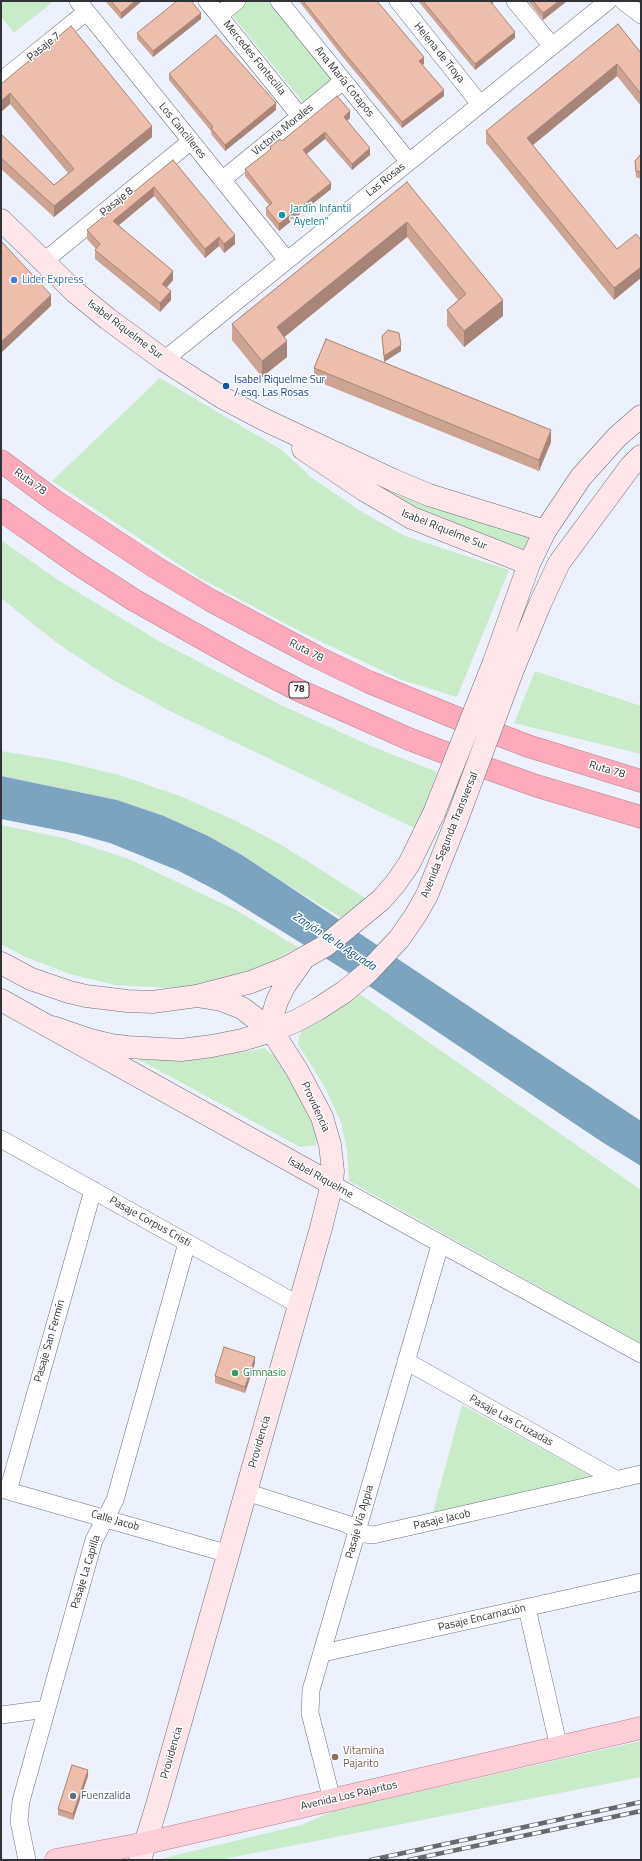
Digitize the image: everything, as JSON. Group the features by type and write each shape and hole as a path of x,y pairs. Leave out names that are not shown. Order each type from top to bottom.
{"highway":[{"name":"Ruta 78","path":"1,461 55,501 155,568 210,600 317,657 369,682 528,746 641,780"},
{"name":"78","path":"1,510 78,564 134,600 248,664 298,690 409,739 472,764 537,786 641,816"}],"main road":[{"name":"Isabel Riquelme Sur","path":"1,220 43,262 108,319 164,360 223,398 265,420 393,480 429,495 545,531"},
{"name":"Avenida Segunda Transversal","path":"52,1027 90,1040 127,1048 181,1050 212,1046 242,1040 272,1031 318,1010 344,992 367,973 399,939 427,895 456,822 504,665 529,564 545,531 581,477 617,438 641,416"},
{"name":"Isabel Riquelme Sur","path":"265,420 296,444 390,507 433,527 529,564"},
{"name":"Avenida Segunda Transversal","path":"1,963 31,979 86,996 104,999 152,1002 197,996 251,982 306,958 346,930 367,912 395,884 409,864 504,665 540,604 559,563 570,546 630,467 641,456"},
{"path":"529,564 570,546"},
{"path":"272,1031 274,1007 280,992 306,958"},
{"name":"Providencia","path":"144,1854 332,1184 330,1145 322,1117 297,1070 272,1031 261,1021 242,1008 221,1000 197,996"},
{"name":"Isabel Riquelme","path":"1,1000 332,1184"},
{"name":"Avenida Los Pajaritos","path":"56,1860 144,1854 332,1800 641,1728"}],"street":[{"name":"Mercedes Fontecilla","path":"208,1 300,116"},
{"path":"219,15 237,1"},
{"name":"Ana María Cotapos","path":"279,1 409,162"},
{"name":"Helena de Troya","path":"398,1 480,104"},
{"path":"515,1 552,46"},
{"name":"Las Rosas","path":"164,360 608,1"},
{"path":"623,1 641,15"},
{"name":"Pasaje 7","path":"1,81 82,6"},
{"name":"Los Cancilleres","path":"82,6 287,260"},
{"name":"Victoria Morales","path":"222,180 343,81"},
{"name":"Pasaje 8","path":"43,262 191,142"},
{"name":"Pasaje Corpus Cristi","path":"1,1139 299,1305"},
{"name":"Isabel Riquelme","path":"332,1184 440,1245 641,1354"},
{"name":"Pasaje San Fermín","path":"5,1490 93,1190"},
{"name":"Pasaje La Capilla","path":"27,1860 19,1821 19,1808 94,1540 115,1500 187,1242"},
{"name":"Pasaje Vía Appia","path":"332,1800 310,1705 311,1690 440,1245"},
{"name":"Pasaje Las Cruzadas","path":"406,1361 617,1480"},
{"name":"Pasaje Jacob","path":"246,1492 348,1524 365,1534 380,1535 641,1474"},
{"name":"Calle Jacob","path":"5,1490 229,1554"},
{"name":"Pasaje Encarnación","path":"322,1653 641,1582"},
{"path":"527,1608 559,1748"},
{"path":"1,1715 47,1709"}],"green space":[{"path":"1,1 54,1 14,33 1,17"},
{"path":"244,1 268,1 332,78 303,102 230,13"},
{"path":"160,378 282,450 312,478 362,512 405,536 509,570 457,697 402,680 303,633 198,577 52,481"},
{"path":"389,480 536,535 530,551 411,508 379,489"},
{"path":"1,540 58,580 159,641 281,705 371,746 437,772 425,806 414,828 174,713 113,680 57,643 1,598"},
{"path":"535,671 641,706 641,754 514,723"},
{"path":"1,751 61,761 119,775 180,796 234,820 280,844 370,901 353,925 242,855 208,836 164,816 117,800 1,776"},
{"path":"1,825 64,838 129,859 236,910 299,948 290,951 277,960 250,972 213,984 173,988 115,985 70,974 25,957 1,944"},
{"path":"358,993 641,1190 641,1344 349,1181 347,1150 341,1123 326,1089 298,1044 299,1036 303,1030 327,1016"},
{"path":"264,1048 276,1057 318,1126 316,1145 300,1147 136,1058 217,1057"},
{"path":"462,1405 597,1479 432,1516"},
{"path":"641,1741 641,1777 219,1860 164,1860 164,1858 301,1825 334,1811"}],"water":[{"name":"Zanjón de la Aguada","path":"1,776 117,800 164,816 208,836 242,855 641,1121 641,1166 602,1142 354,976 219,892 179,871 110,843 77,834 1,819"}],"building":[{"path":"111,1 135,1 121,13"},
{"path":"177,1 191,1 201,13 153,51 137,33"},
{"path":"303,1 377,1 424,57 419,61 444,90 402,122"},
{"path":"423,1 490,1 515,32 475,64"},
{"path":"533,1 559,1 543,13"},
{"path":"618,24 641,53 641,94 617,64 527,138 617,249 636,234 641,240 641,267 614,288 486,131"},
{"path":"71,26 152,126 54,206 1,158 1,134 54,185 74,169 10,93 1,101 1,84"},
{"path":"216,35 276,103 225,145 211,128 213,127 169,74"},
{"path":"337,96 350,111 344,117 370,148 352,164 325,132 303,150 331,183 279,224 266,208 272,203 245,169 271,149 270,147 280,139 282,141"},
{"path":"641,154 641,172 636,171 635,161"},
{"path":"173,160 235,235 224,244 219,237 205,249 154,187 113,221 173,271 162,284 171,291 160,303 95,250 100,244 87,230"},
{"path":"407,182 503,300 464,331 447,310 466,294 407,222 277,327 287,341 262,361 232,324"},
{"name":"Lider Express","path":"1,241 51,295 1,342"},
{"path":"388,330 399,333 401,345 384,356 382,336"},
{"path":"326,339 551,430 539,460 314,368"},
{"name":"Gimnasio","path":"224,1347 255,1357 245,1387 215,1376"},
{"name":"Fuenzalida","path":"72,1765 88,1770 73,1814 58,1809"}],"railway":[{"path":"371,1860 641,1802"},
{"path":"409,1860 641,1811"}],"place":[{"name":"Jardín Infantil \"Ayelen\"","path":"282,215"},
{"name":"Lider Express","path":"14,280"},
{"name":"Isabel Riquelme Sur / esq. Las Rosas","path":"226,386"},
{"name":"Gimnasio","path":"235,1373"},
{"name":"Vitamina Pajarito","path":"335,1757"},
{"name":"Fuenzalida","path":"73,1796"}]}
